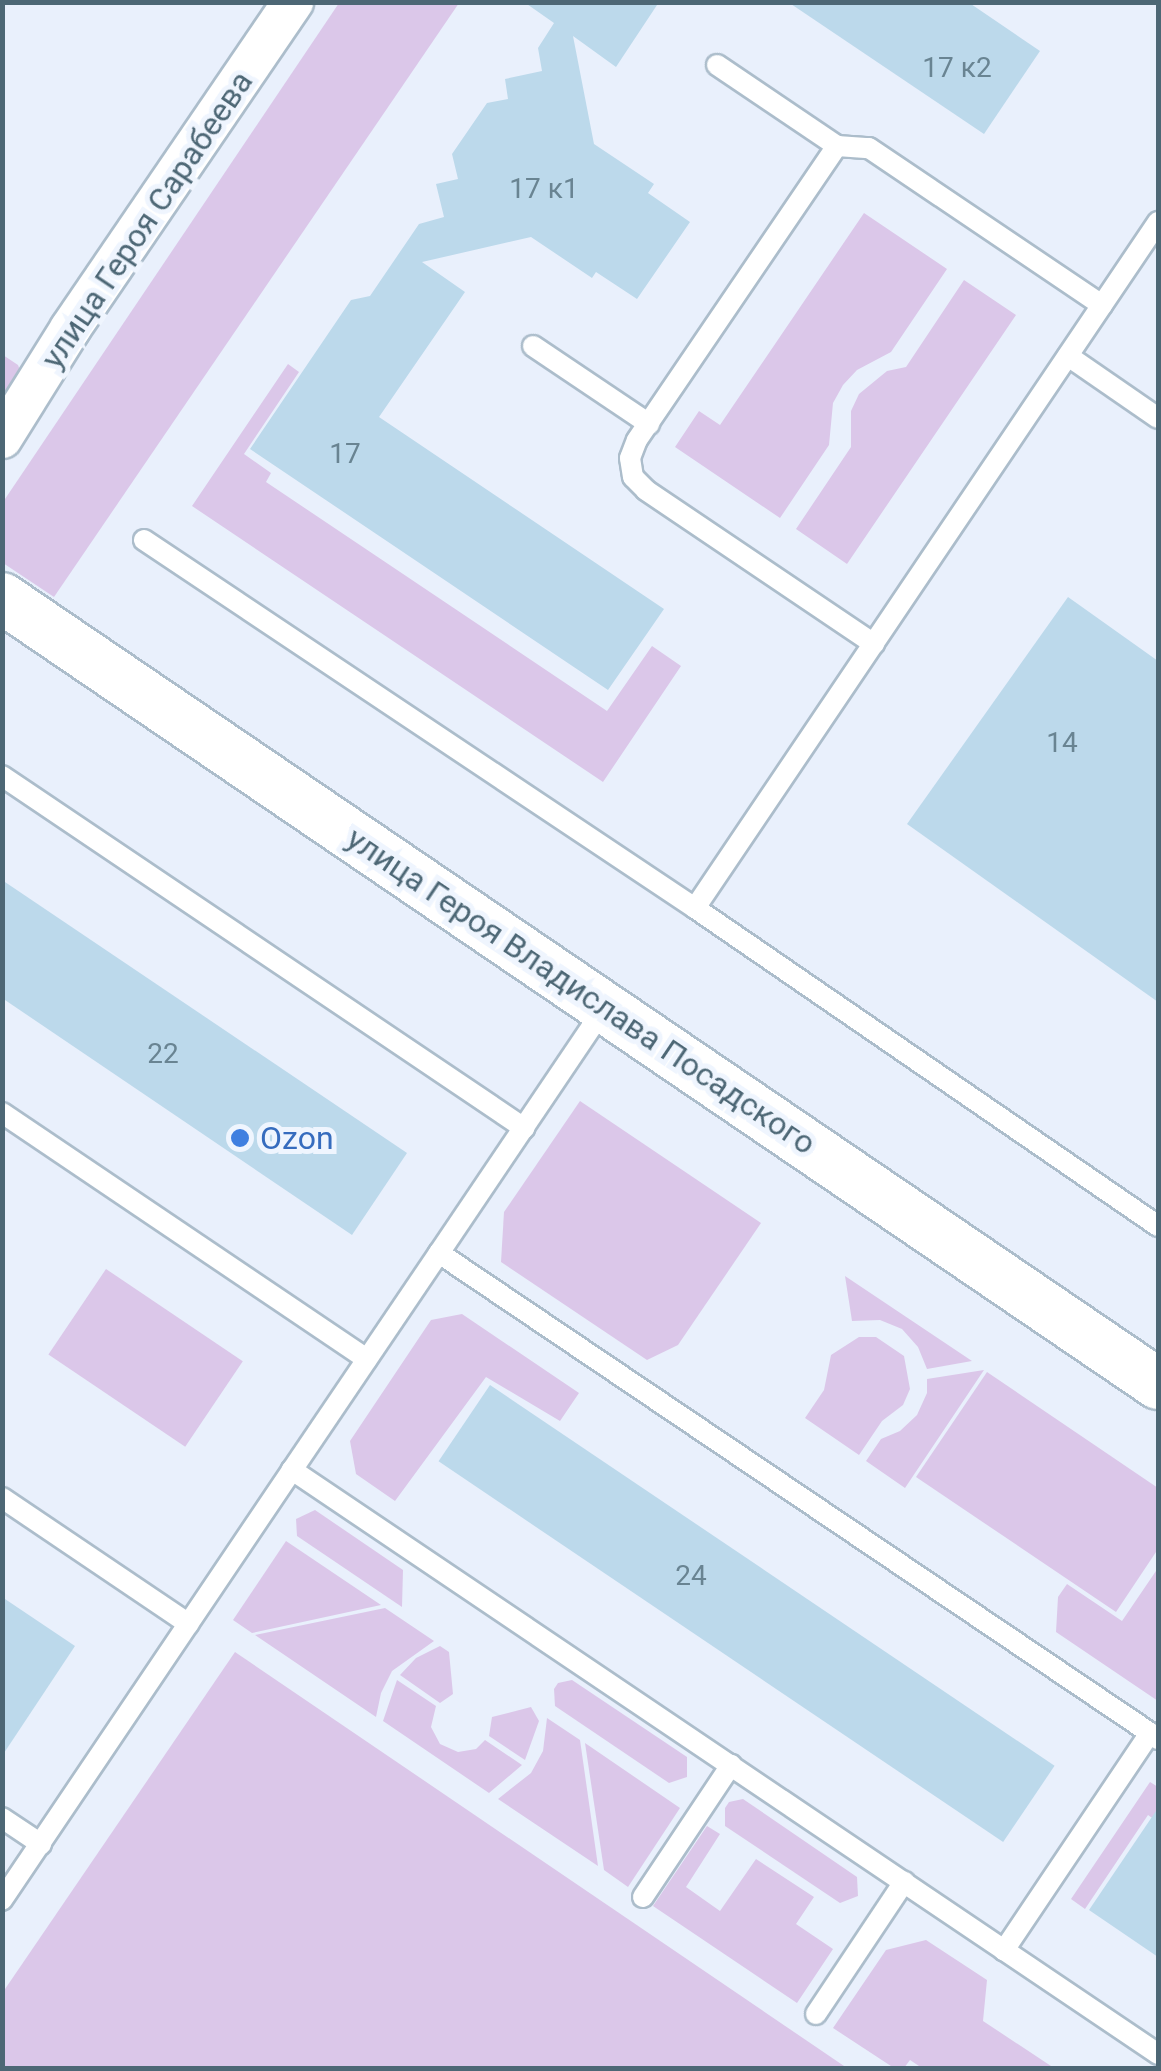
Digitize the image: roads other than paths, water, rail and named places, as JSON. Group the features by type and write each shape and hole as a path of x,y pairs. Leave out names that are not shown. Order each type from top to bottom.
{"street":[{"name":"улица Героя Сарабеева","path":"2,438 70,329 293,2"},
{"name":"улица Героя Владислава Посадского","path":"2,598 1158,1384"}],"lane":[{"path":"717,65 837,146 869,148 1102,306"},
{"path":"837,146 648,424 630,458 634,477 646,490 874,644"},
{"path":"695,908 1158,222"},
{"path":"533,346 648,424"},
{"path":"1068,356 1158,418"},
{"path":"144,540 695,908 1158,1226"},
{"path":"2,776 524,1128"},
{"path":"2,1900 605,1007"},
{"path":"2,1114 367,1360"},
{"path":"439,1253 1154,1736 1004,1950"},
{"path":"292,1470 1158,2054"},
{"path":"2,1498 190,1624"},
{"path":"643,1896 731,1766"},
{"path":"2,1818 40,1844"},
{"path":"816,2014 904,1882"}],"place":[{"name":"Ozon","path":"240,1138"}]}
